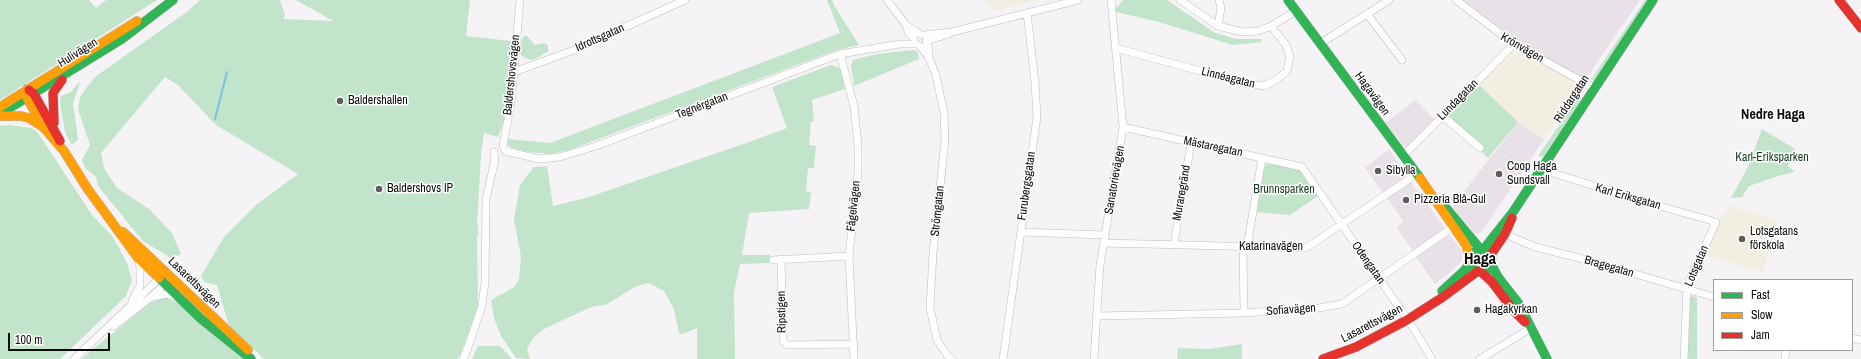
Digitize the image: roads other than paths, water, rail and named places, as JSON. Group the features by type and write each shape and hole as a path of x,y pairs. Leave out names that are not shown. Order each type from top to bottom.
{"street":[{"name":"Hulivägen","path":"0,107 30,94 67,74 122,39 173,0"},
{"name":"Baldershovsvägen","path":"504,150 503,145 511,104 520,0"},
{"name":"Idrottsgatan","path":"514,72 574,50 685,0"},
{"name":"Strömgatan","path":"887,0 906,25 909,34 920,40 929,48 930,58 939,88 945,125 933,254 930,308 937,340 947,355 952,359"},
{"name":"Tegnérgatan","path":"504,150 521,156 540,159 551,159 572,154 840,54 920,40 942,38 952,32 1078,0"},
{"name":"Sanatorievägen","path":"1094,359 1097,288 1123,126 1111,0"},
{"path":"1180,0 1218,26 1243,32 1258,31 1271,26 1296,11"},
{"name":"Hagavägen","path":"1288,0 1437,201 1448,209 1466,245 1470,260"},
{"path":"1321,43 1389,0"},
{"name":"Krönvägen","path":"1456,0 1514,44 1594,88"},
{"name":"Riddargatan","path":"1486,255 1653,0"},
{"path":"1839,0 1861,28"},
{"path":"1218,26 1221,2"},
{"name":"Hulivägen","path":"0,115 117,32 165,6"},
{"name":"Furubergsgatan","path":"1003,359 1037,117 1035,82 1027,13"},
{"path":"1367,14 1402,60"},
{"name":"Linnéagatan","path":"1116,48 1244,83 1264,86 1276,80 1287,71 1290,57 1286,45 1271,26"},
{"name":"Lundagatan","path":"1403,156 1514,44"},
{"name":"Fågelvägen","path":"840,54 854,106 858,145 858,173 849,256 854,359"},
{"path":"57,135 52,118 53,93 56,86 67,74"},
{"name":"Lasarettsvägen","path":"30,94 44,128 64,151 88,188 138,258 223,338 251,359"},
{"name":"Lasarettsvägen","path":"30,94 57,135 64,151"},
{"path":"0,115 30,118 44,128"},
{"path":"1442,116 1480,148"},
{"name":"Mästaregatan","path":"1123,126 1191,143 1302,167"},
{"name":"Muraregränd","path":"1174,244 1191,143"},
{"path":"463,359 482,306 484,290 486,199 495,160 494,152"},
{"path":"1244,313 1245,247 1262,158"},
{"name":"Odengatan","path":"1302,167 1432,359"},
{"name":"Karl Eriksgatan","path":"1541,170 1620,195 1716,222"},
{"name":"Katarinavägen","path":"1104,243 1306,248 1342,226 1417,174"},
{"name":"Riddargatan","path":"1486,255 1505,234 1511,223 1513,212"},
{"name":"Lotsgatan","path":"1684,359 1686,289 1716,222"},
{"name":"Lasarettsvägen","path":"114,225 169,275 256,359"},
{"name":"Hagavägen","path":"1456,225 1486,255 1498,277 1519,304 1547,359"},
{"name":"Sofiavägen","path":"1096,316 1244,313 1319,308 1342,304 1456,225"},
{"path":"1021,232 1105,235"},
{"name":"Bragegatan","path":"1505,234 1535,247 1591,261 1713,297"},
{"path":"1474,252 1486,255 1487,270 1479,271 1472,268 1470,260 1474,252"},
{"path":"773,260 849,256"},
{"path":"128,308 140,286 140,267 138,258"},
{"name":"Ripstigen","path":"781,259 783,341 787,345 854,344"},
{"name":"Lasarettsvägen","path":"1323,359 1356,347 1407,320 1429,304 1465,270 1470,260"},
{"name":"Hagavägen","path":"1479,271 1489,278 1514,311 1531,328"},
{"name":"Lasarettsvägen","path":"1429,304 1443,297 1479,271"},
{"path":"74,359 128,308 169,275"},
{"path":"86,348 150,298 162,281"},
{"path":"150,298 166,294 180,299"},
{"path":"1480,359 1531,328"}],"waterway":[{"path":"215,119 227,72"}],"place":[{"name":"Baldershallen","path":"340,101"},
{"name":"Sibylla","path":"1378,171"},
{"name":"Coop Haga Sundsvall","path":"1499,174"},
{"name":"Baldershovs IP","path":"379,189"},
{"name":"Pizzeria Blå-Gul","path":"1406,200"},
{"name":"Lotsgatans förskola","path":"1742,239"},
{"name":"Hagakyrkan","path":"1477,310"}],"district":[{"name":"Nedre Haga","path":"1773,115"},
{"name":"Haga","path":"1480,260"}],"park label":[{"name":"Karl-Eriksparken","path":"1772,158"},
{"name":"Brunnsparken","path":"1284,190"}]}
